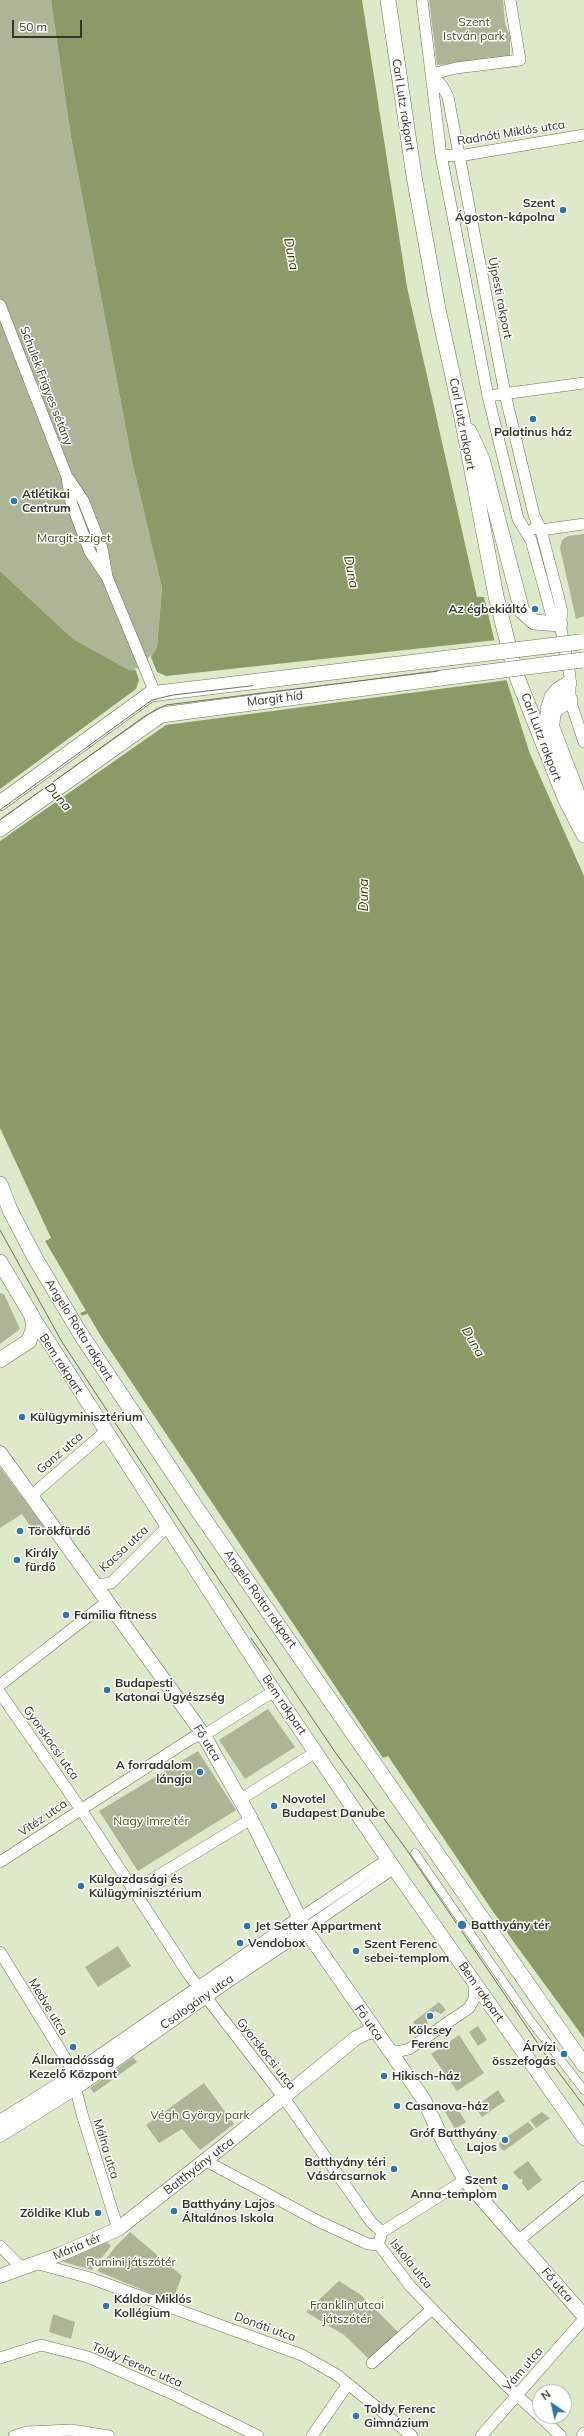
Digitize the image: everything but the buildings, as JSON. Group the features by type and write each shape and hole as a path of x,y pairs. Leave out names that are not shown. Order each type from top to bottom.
{"main road":[{"name":"Carl Lutz rakpart","path":"388,0 415,184 438,310 462,418 487,556 515,672 565,798 584,835"},
{"path":"462,418 482,459 522,611 534,622 560,624"},
{"name":"Margit híd","path":"0,803 140,701 155,693 584,641"},
{"name":"Margit híd","path":"0,829 161,715 584,660"},
{"path":"569,683 558,690 552,697 548,710 552,726 584,811"},
{"path":"552,726 556,710 570,700"},
{"name":"Angelo Rotta rakpart","path":"0,1184 10,1210 35,1258 80,1333 199,1512 538,2002 584,2065"},
{"name":"Bem rakpart","path":"0,1262 32,1316"},
{"path":"0,1360 29,1341 33,1333 32,1316"}],"street":[{"path":"422,0 442,155 488,396 518,519 531,540 552,613 560,624 570,676 570,700 584,742"},
{"path":"432,74 456,68 520,60 510,0"},
{"name":"Újpesti rakpart","path":"432,74 446,91 505,394 534,514 541,530 559,600 562,613 560,624"},
{"name":"Radnóti Miklós utca","path":"442,155 459,156 584,135"},
{"name":"Schulek Frigyes sétány","path":"0,305 67,477 83,500 105,556 107,577 155,693"},
{"path":"488,396 584,383"},
{"path":"518,519 541,530 584,524"},
{"name":"Bem rakpart","path":"32,1316 105,1432 274,1691 391,1863 584,2138"},
{"name":"Ganz utca","path":"32,1495 105,1432"},
{"name":"Fő utca","path":"0,1453 32,1495 203,1734 241,1799 302,1924 375,2032 424,2100 454,2162 465,2180 583,2312"},
{"name":"Kacsa utca","path":"97,1585 110,1583 167,1527"},
{"path":"0,1685 108,1601"},
{"path":"251,1819 133,1891 80,1808 194,1737 203,1734 274,1691"},
{"name":"Gyorskocsi utca","path":"0,1693 80,1808"},
{"path":"241,1799 316,1752"},
{"name":"Vitéz utca","path":"0,1862 80,1808"},
{"path":"415,1853 530,2020 584,2090"},
{"name":"Csalogány utca","path":"0,2135 202,1992 391,1863"},
{"name":"Gyorskocsi utca","path":"133,1891 202,1992 284,2098 371,2222 382,2232"},
{"name":"Medve utca","path":"0,1952 70,2066 74,2082"},
{"path":"388,2049 396,2052 409,2049 469,2008 474,1999 475,1983"},
{"name":"Batthyány utca","path":"118,2229 206,2161 356,2038 368,2032 375,2032"},
{"name":"Csalogány utca","path":"0,2122 74,2082"},
{"name":"Málna utca","path":"74,2082 82,2114 118,2229"},
{"name":"Iskola utca","path":"206,2161 320,2222 368,2244 380,2245 396,2269 432,2309 517,2395 561,2436"},
{"path":"380,2245 382,2232 465,2180"},
{"path":"518,2241 584,2187"},
{"name":"Mária tér","path":"29,2265 118,2229"},
{"path":"0,2246 29,2265"},
{"path":"0,2276 29,2265"},
{"name":"Mária tér","path":"29,2265 90,2278"},
{"name":"Donáti utca","path":"90,2278 302,2355 337,2375 412,2436"},
{"path":"372,2363 432,2309"},
{"name":"Vám utca","path":"481,2436 517,2395 583,2312"},
{"name":"Toldy Ferenc utca","path":"0,2358 42,2345 88,2357 175,2395 258,2436"},
{"path":"312,2436 348,2384"},
{"path":"14,2436 27,2432 70,2430 109,2436"}],"green space":[{"name":"Margit-sziget","path":"0,0 51,0 71,137 132,461 162,588 157,647 143,671 129,670 73,639 0,571"},
{"name":"Szent István park","path":"429,0 503,0 505,24 510,36 510,57 498,60 490,57 482,59 482,62 437,65"},
{"path":"584,534 584,616 576,619 560,548 562,540 568,536"},
{"path":"0,1293 4,1294 20,1329 0,1344"},
{"path":"0,1467 46,1529 37,1536 22,1514 0,1528"},
{"path":"268,1709 295,1747 245,1779 219,1740"},
{"name":"Nagy Imre tér","path":"198,1751 236,1810 138,1871 99,1811"},
{"path":"118,1946 131,1966 98,1987 85,1967"},
{"path":"439,2002 446,2010 441,2014 435,2011 426,2018 428,2024 419,2030 413,2022"},
{"path":"478,2026 487,2040 478,2046 469,2032"},
{"path":"459,2035 484,2073 457,2091 431,2054"},
{"path":"133,2057 137,2062 94,2093 90,2088"},
{"name":"Végh György park","path":"204,2083 234,2124 200,2150 182,2129 159,2143 146,2125"},
{"path":"498,2090 505,2101 482,2117 475,2107"},
{"path":"455,2105 466,2122 455,2129 444,2110"},
{"path":"542,2112 550,2118 536,2128 530,2120"},
{"path":"528,2122 534,2129 504,2151 500,2148 499,2143 507,2141 508,2136"},
{"path":"528,2161 542,2180 528,2191 522,2183 523,2179 519,2179 513,2172"},
{"name":"Rumini játszótér","path":"130,2232 182,2276 172,2302 97,2271 116,2246"},
{"path":"107,2242 111,2246 92,2270 64,2262 65,2260"},
{"name":"Franklin utcai játszótér","path":"339,2281 361,2295 401,2335 371,2361 344,2335 306,2312"},
{"path":"53,2314 75,2322 71,2339 49,2332"}],"water":[{"name":"Duna","path":"51,0 362,0 407,287 477,597 484,597 496,647 530,754 584,876 584,2038 513,1941 388,1756 383,1758 102,1338 45,1241 51,1238 0,1128 0,571 73,639 129,670 143,671 157,647 162,588 132,461 71,137"}],"pier":[{"path":"497,640 508,680 166,725 0,841 0,789 136,689 139,680 135,668 142,669 150,655 157,672 166,676"}],"waterway":[{"path":"82,1314 90,1311"}],"tram line":[{"path":"0,820 145,716 166,705 584,653"},
{"path":"0,810 152,700 173,695 506,656"},
{"path":"0,1230 62,1342 185,1529 335,1752 404,1846 545,2054 584,2106"},
{"path":"251,1638 267,1661"}],"place":[{"name":"Szent Ágoston-kápolna","path":"563,210"},
{"name":"Palatinus ház","path":"533,419"},
{"name":"Atlétikai Centrum","path":"14,501"},
{"name":"Az égbekiáltó","path":"535,609"},
{"name":"Külügyminisztérium","path":"22,1417"},
{"name":"Törökfürdő","path":"20,1531"},
{"name":"Király fürdő","path":"17,1560"},
{"name":"Familia fitness","path":"66,1615"},
{"name":"Budapesti Katonai Ügyészség","path":"107,1690"},
{"name":"A forradalom lángja","path":"200,1772"},
{"name":"Novotel Budapest Danube","path":"274,1806"},
{"name":"Külgazdasági és Külügyminisztérium","path":"81,1886"},
{"name":"Batthyány tér","path":"462,1925"},
{"name":"Jet Setter Appartment","path":"247,1926"},
{"name":"Vendobox","path":"240,1943"},
{"name":"Szent Ferenc sebei-templom","path":"356,1951"},
{"name":"Kölcsey Ferenc","path":"430,2016"},
{"name":"Államadósság Kezelő Központ","path":"73,2047"},
{"name":"Árvízi összefogás","path":"564,2054"},
{"name":"Hikisch-ház","path":"384,2076"},
{"name":"Casanova-ház","path":"397,2106"},
{"name":"Gróf Batthyány Lajos","path":"505,2140"},
{"name":"Batthyány téri Vásárcsarnok","path":"394,2169"},
{"name":"Szent Anna-templom","path":"505,2187"},
{"name":"Batthyány Lajos Általános Iskola","path":"174,2211"},
{"name":"Zöldike Klub","path":"98,2213"},
{"name":"Káldor Miklós Kollégium","path":"106,2306"},
{"name":"Toldy Ferenc Gimnázium","path":"356,2416"}]}
